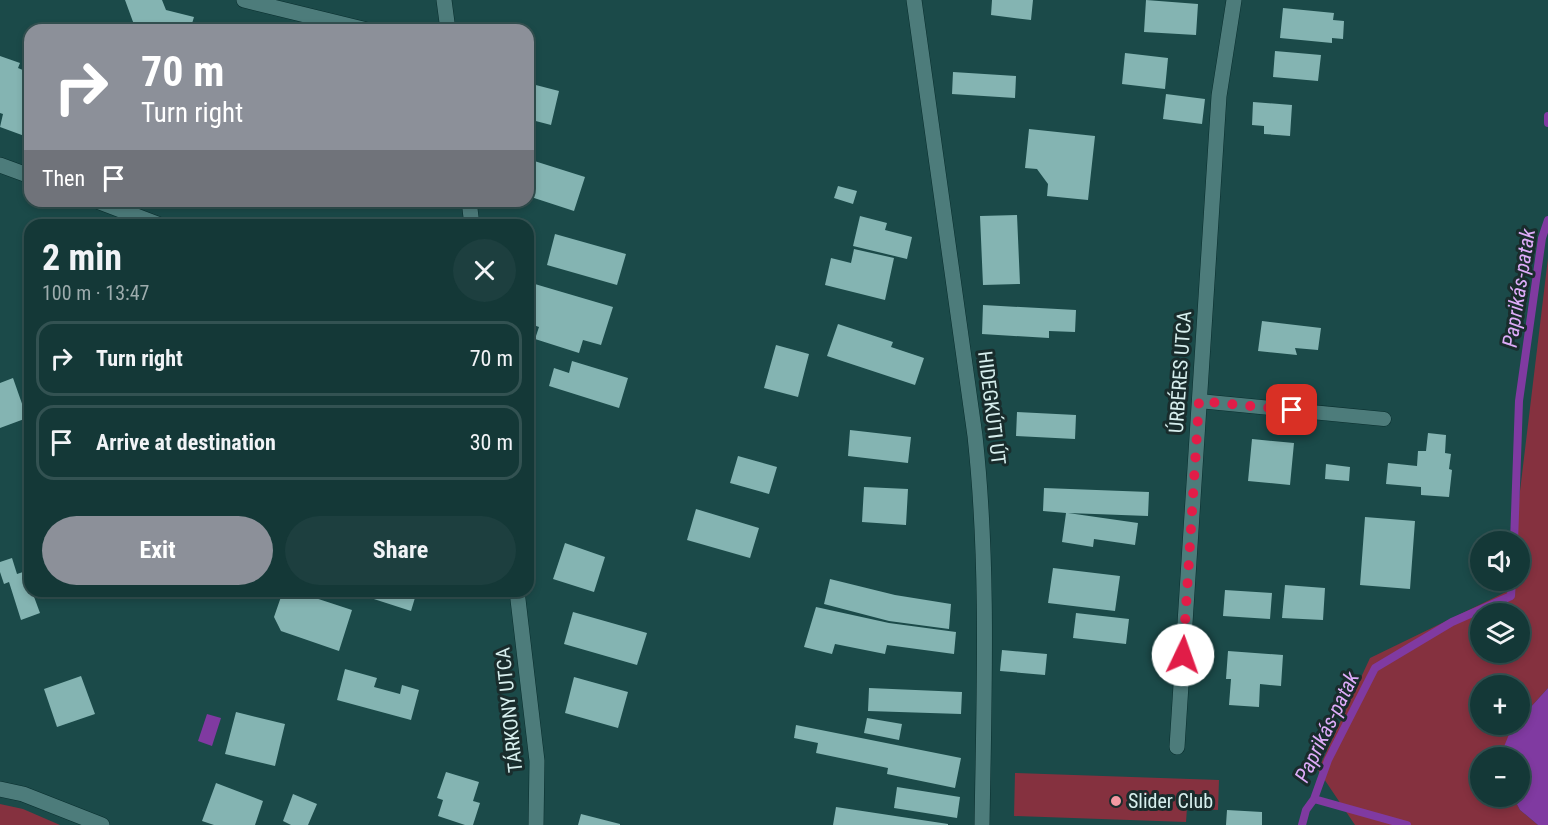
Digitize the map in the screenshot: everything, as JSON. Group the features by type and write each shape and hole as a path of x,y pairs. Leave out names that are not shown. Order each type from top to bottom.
{"street":[{"path":"244,0 342,24"},
{"path":"444,0 447,24"},
{"name":"HIDEGKÚTI ÚT","path":"914,0 981,491 984,601 982,825"},
{"name":"ÚRBÉRES UTCA","path":"1177,747 1219,96 1234,0"},
{"path":"0,165 24,174"},
{"path":"113,207 144,219"},
{"name":"TÁRKONY UTCA","path":"518,597 537,761 536,825"},
{"path":"0,789 23,794 83,821 102,825"}],"lane":[{"path":"1199,401 1384,419"}],"shaded area":[{"path":"1548,258 1548,688 1530,708 1530,675 1470,675 1470,735 1510,735 1504,747 1470,747 1470,807 1518,807 1538,825 1355,825 1318,770 1370,658 1470,609 1470,663 1530,663 1530,603 1483,603 1508,591 1530,591 1530,531 1515,531"},
{"path":"1548,688 1548,825 1538,825 1518,807 1530,807 1530,747 1504,747 1509,735 1530,735 1530,708"},
{"path":"207,714 221,718 212,746 198,741"},
{"name":"Slider Club","path":"1015,773 1219,780 1218,810 1187,808 1186,822 1014,816"},
{"path":"0,804 23,809 60,825 0,825"}],"building":[{"path":"125,0 162,0 166,10 194,17 192,24 134,24"},
{"path":"992,0 1033,0 1031,20 991,15"},
{"path":"1146,0 1198,4 1196,35 1144,32"},
{"path":"1283,8 1334,13 1333,20 1344,21 1343,39 1332,38 1332,43 1280,38"},
{"path":"1275,51 1321,55 1318,81 1273,77"},
{"path":"1125,53 1168,58 1165,89 1122,84"},
{"path":"0,56 20,63 18,68 24,70 24,136 0,127 3,114 0,113"},
{"path":"953,72 1016,76 1015,98 952,94"},
{"path":"534,85 559,91 551,125 534,121"},
{"path":"1166,94 1205,99 1202,124 1163,119"},
{"path":"1253,102 1292,105 1290,136 1264,134 1264,126 1252,125"},
{"path":"1029,129 1095,136 1088,200 1047,196 1048,184 1037,169 1025,168"},
{"path":"534,161 585,177 574,211 534,198"},
{"path":"838,186 857,191 853,204 834,198"},
{"path":"1017,215 1020,284 983,285 980,216"},
{"path":"860,216 887,223 885,230 912,237 907,259 853,246"},
{"path":"555,234 626,254 617,285 547,265"},
{"path":"854,249 894,258 885,300 825,285 831,258 851,263"},
{"path":"534,284 613,307 601,345 583,340 579,353 535,339 539,327 534,325"},
{"path":"983,305 1076,310 1075,332 1049,331 1049,338 982,334"},
{"path":"1262,321 1321,328 1318,350 1295,348 1297,355 1258,351"},
{"path":"838,324 893,342 891,347 924,358 915,385 827,356"},
{"path":"776,345 809,354 798,397 764,388"},
{"path":"572,361 628,378 619,408 549,386 554,368 569,373"},
{"path":"13,378 24,409 24,419 0,428 0,383"},
{"path":"1017,412 1076,415 1075,439 1016,436"},
{"path":"850,430 911,437 908,463 848,456"},
{"path":"1428,433 1446,435 1445,453 1451,454 1449,469 1452,470 1449,497 1421,495 1421,487 1386,484 1388,463 1417,466 1418,451 1426,451"},
{"path":"1252,439 1294,443 1290,485 1248,481"},
{"path":"738,456 777,467 769,494 730,483"},
{"path":"1326,464 1350,467 1349,481 1325,479"},
{"path":"864,487 908,489 906,525 862,522"},
{"path":"1044,488 1149,492 1148,516 1068,513 1138,523 1135,545 1094,539 1093,547 1062,542 1066,513 1043,511"},
{"path":"696,509 759,528 750,558 687,540"},
{"path":"1365,517 1415,521 1410,589 1360,585"},
{"path":"565,543 605,557 594,592 553,579"},
{"path":"12,558 17,574 23,572 24,597 34,597 40,613 21,620 9,582 4,584 0,562"},
{"path":"1053,568 1120,576 1115,611 1048,603"},
{"path":"830,579 895,595 951,604 949,629 889,621 824,604"},
{"path":"1285,585 1325,588 1323,620 1282,618"},
{"path":"1225,590 1272,593 1270,619 1223,616"},
{"path":"281,597 312,597 352,610 339,651 281,631 274,617"},
{"path":"368,597 415,597 411,611"},
{"path":"816,607 889,623 956,632 954,654 887,645 885,654 835,644 832,654 804,647"},
{"path":"573,612 647,633 637,665 564,644"},
{"path":"1076,613 1129,619 1126,644 1073,638"},
{"path":"1002,650 1047,654 1045,675 1000,671"},
{"path":"1228,651 1283,655 1281,686 1260,684 1259,707 1229,705 1231,679 1226,679"},
{"path":"345,669 377,678 374,687 400,694 402,685 419,690 411,720 337,700"},
{"path":"81,676 95,714 57,727 44,689"},
{"path":"574,677 628,692 618,728 565,713"},
{"path":"869,688 962,692 961,714 868,711"},
{"path":"236,712 285,724 275,766 225,754"},
{"path":"867,718 902,724 899,740 864,733"},
{"path":"796,725 961,758 955,788 887,774 888,768 816,753 818,743 794,738"},
{"path":"446,772 479,782 473,801 480,803 473,825 465,825 438,816 443,800 437,798"},
{"path":"216,783 263,801 255,825 214,825 202,821"},
{"path":"897,787 960,797 957,818 894,808"},
{"path":"293,794 317,804 308,825 291,825 283,821"},
{"path":"836,807 948,824 948,825 833,825"},
{"path":"1227,810 1262,812 1262,825 1226,825"},
{"path":"581,814 620,824 620,825 578,825"}],"waterway":[{"name":"Paprikás-patak","path":"1548,116 1548,123"},
{"name":"Paprikás-patak","path":"1514,531 1519,401 1542,238 1548,220"},
{"name":"Paprikás-patak","path":"1302,825 1306,810 1314,799 1328,760 1375,668 1452,622 1511,596 1511,591"},
{"path":"1314,799 1407,825"}],"place":[{"name":"Slider Club","path":"1116,801"}],"route":[{"path":"1183,655 1199,401 1292,410"}]}
